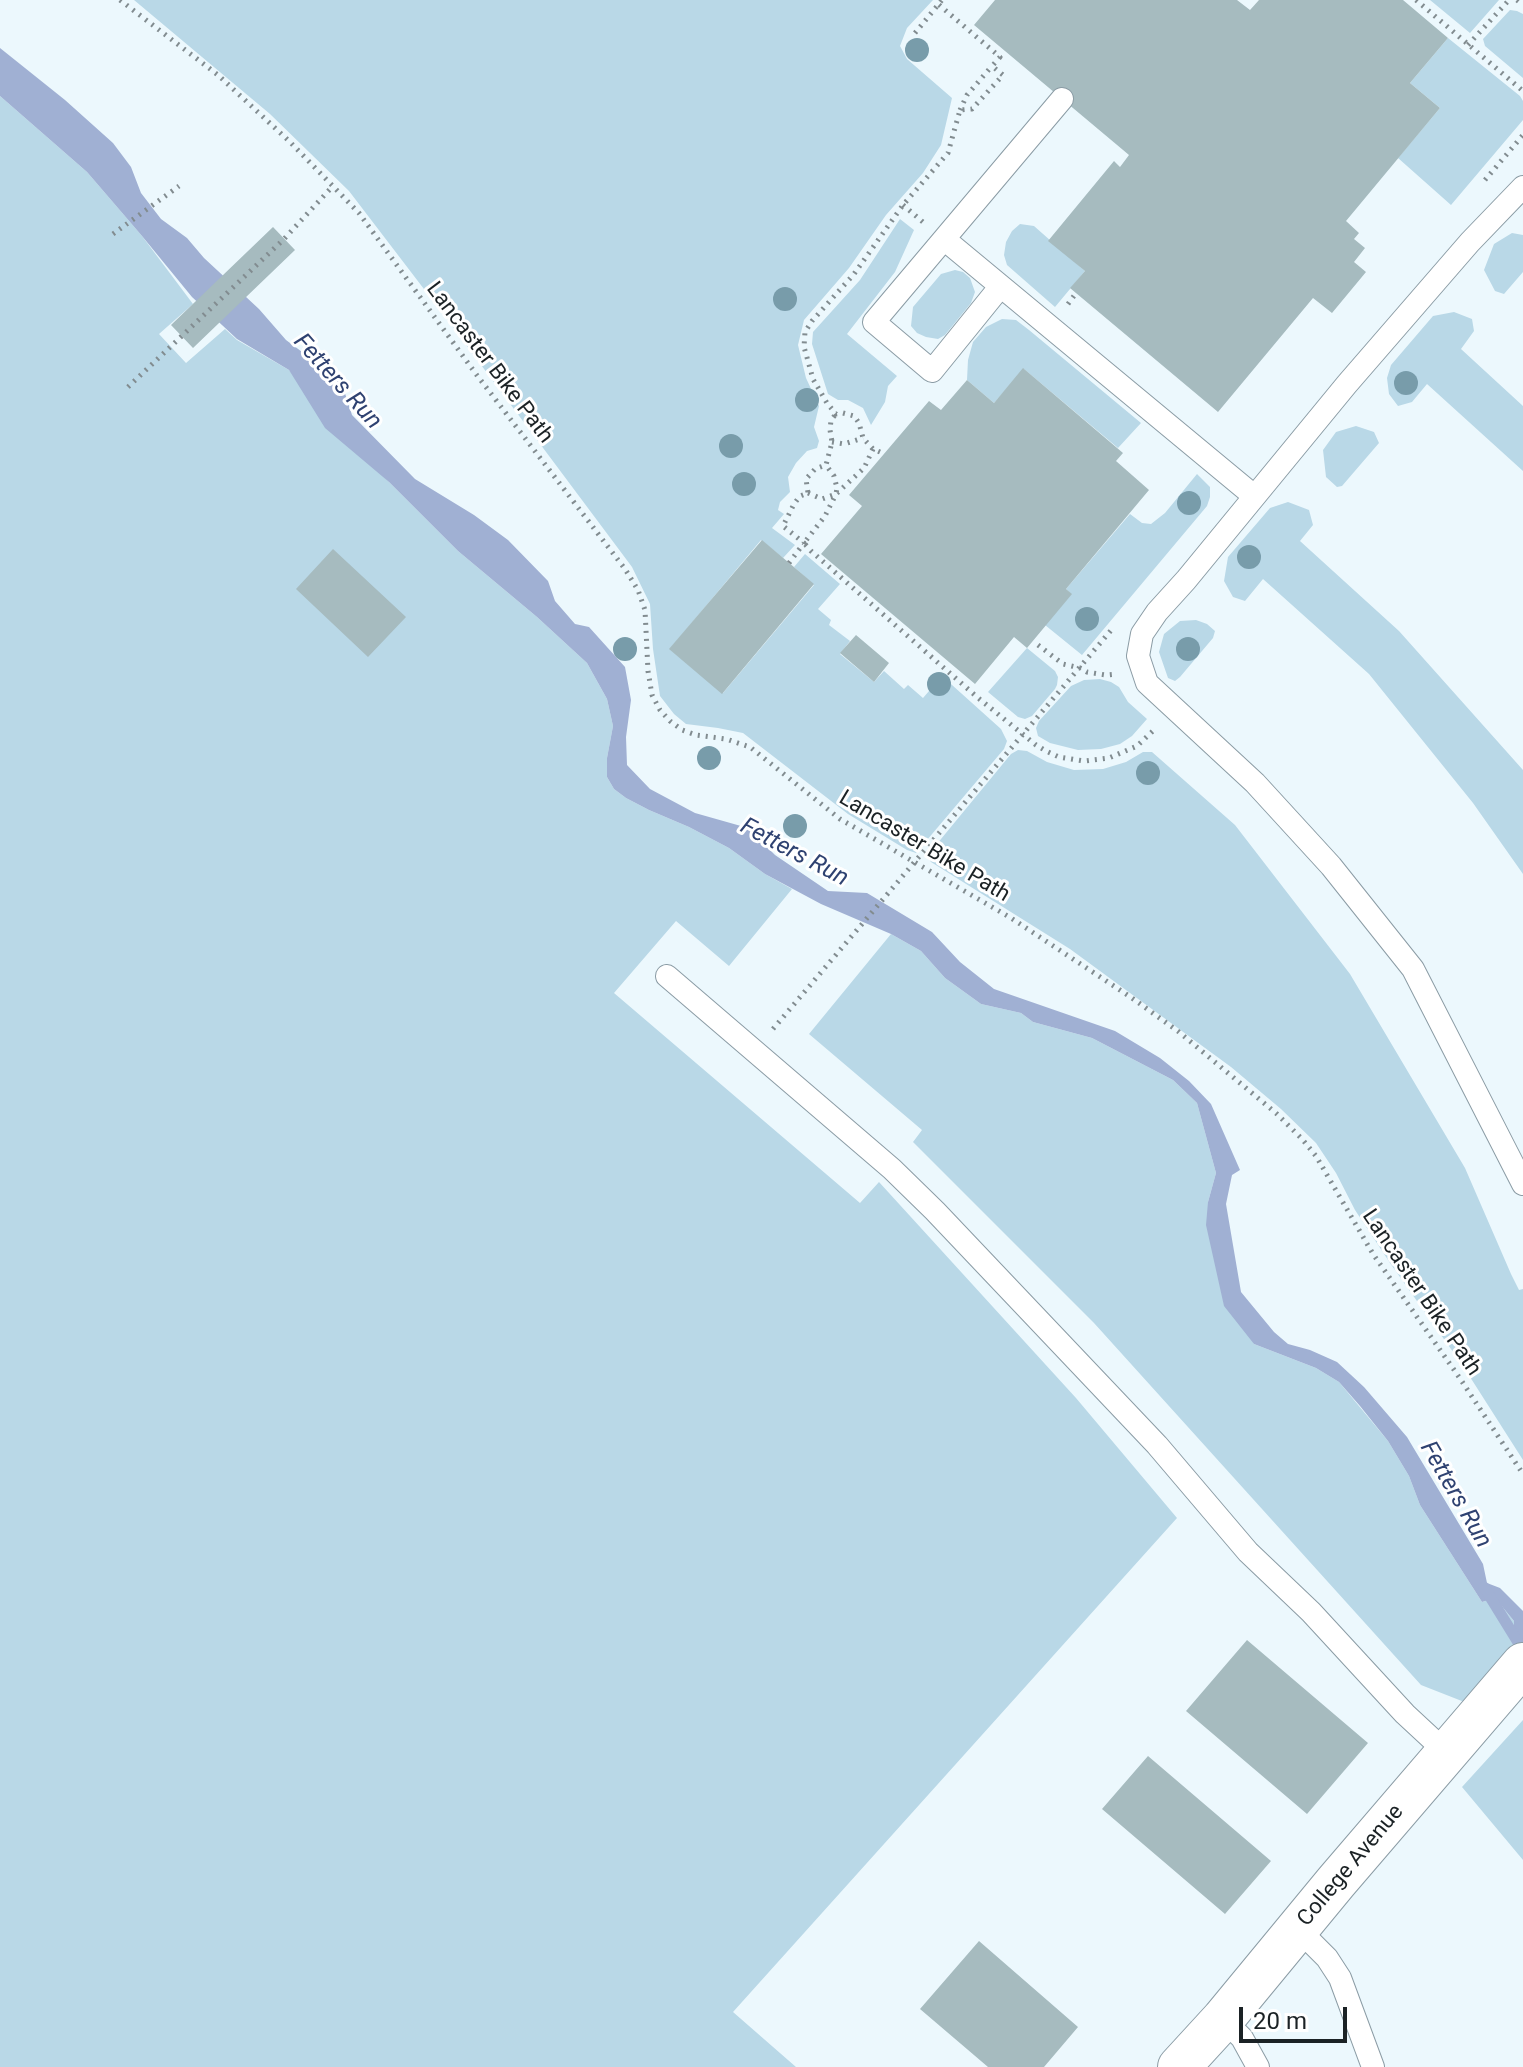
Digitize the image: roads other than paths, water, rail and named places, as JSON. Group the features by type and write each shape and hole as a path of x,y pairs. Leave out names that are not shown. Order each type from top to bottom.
{"street":[{"name":"College Avenue","path":"1179,2067 1523,1664"}],"lane":[{"path":"1000,287 932,371 874,322 1062,99"},
{"path":"1523,187 1470,242 1347,384 1157,612 1142,634 1138,656 1147,683 1255,783 1331,866 1413,969 1523,1184"},
{"path":"944,239 1254,496"},
{"path":"667,976 892,1169 935,1211 1157,1445 1248,1552 1311,1612 1405,1714 1447,1753"},
{"path":"1298,1929 1327,1958 1340,1978 1373,2067"},
{"path":"1223,2019 1242,2038 1258,2067"}],"water":[{"path":"0,48 113,143 131,167 141,193 161,219 187,238 286,340 341,381 352,415 415,479 508,540 548,581 555,601 575,624 589,627 625,667 631,700 626,737 627,765 650,789 695,813 748,828 775,855 828,891 867,893 932,932 960,962 994,989 1115,1031 1160,1058 1211,1104 1240,1170 1232,1175 1226,1204 1241,1292 1288,1344 1337,1362 1364,1387 1407,1437 1483,1564 1487,1583 1500,1588 1523,1611 1523,1666 1514,1652 1514,1621 1495,1598 1482,1602 1420,1505 1409,1476 1388,1441 1360,1406 1339,1382 1316,1368 1254,1344 1224,1306 1206,1225 1216,1173 1197,1103 1173,1080 1092,1038 1033,1022 1021,1013 981,1004 945,978 921,951 891,934 821,904 765,874 729,848 649,810 614,789 607,777 613,726 607,699 587,663 458,551 389,482 325,428 289,370 237,339 192,297 87,172 0,96"}],"waterway":[{"name":"Fetters Run","path":"1484,1587 1521,1647"}]}
